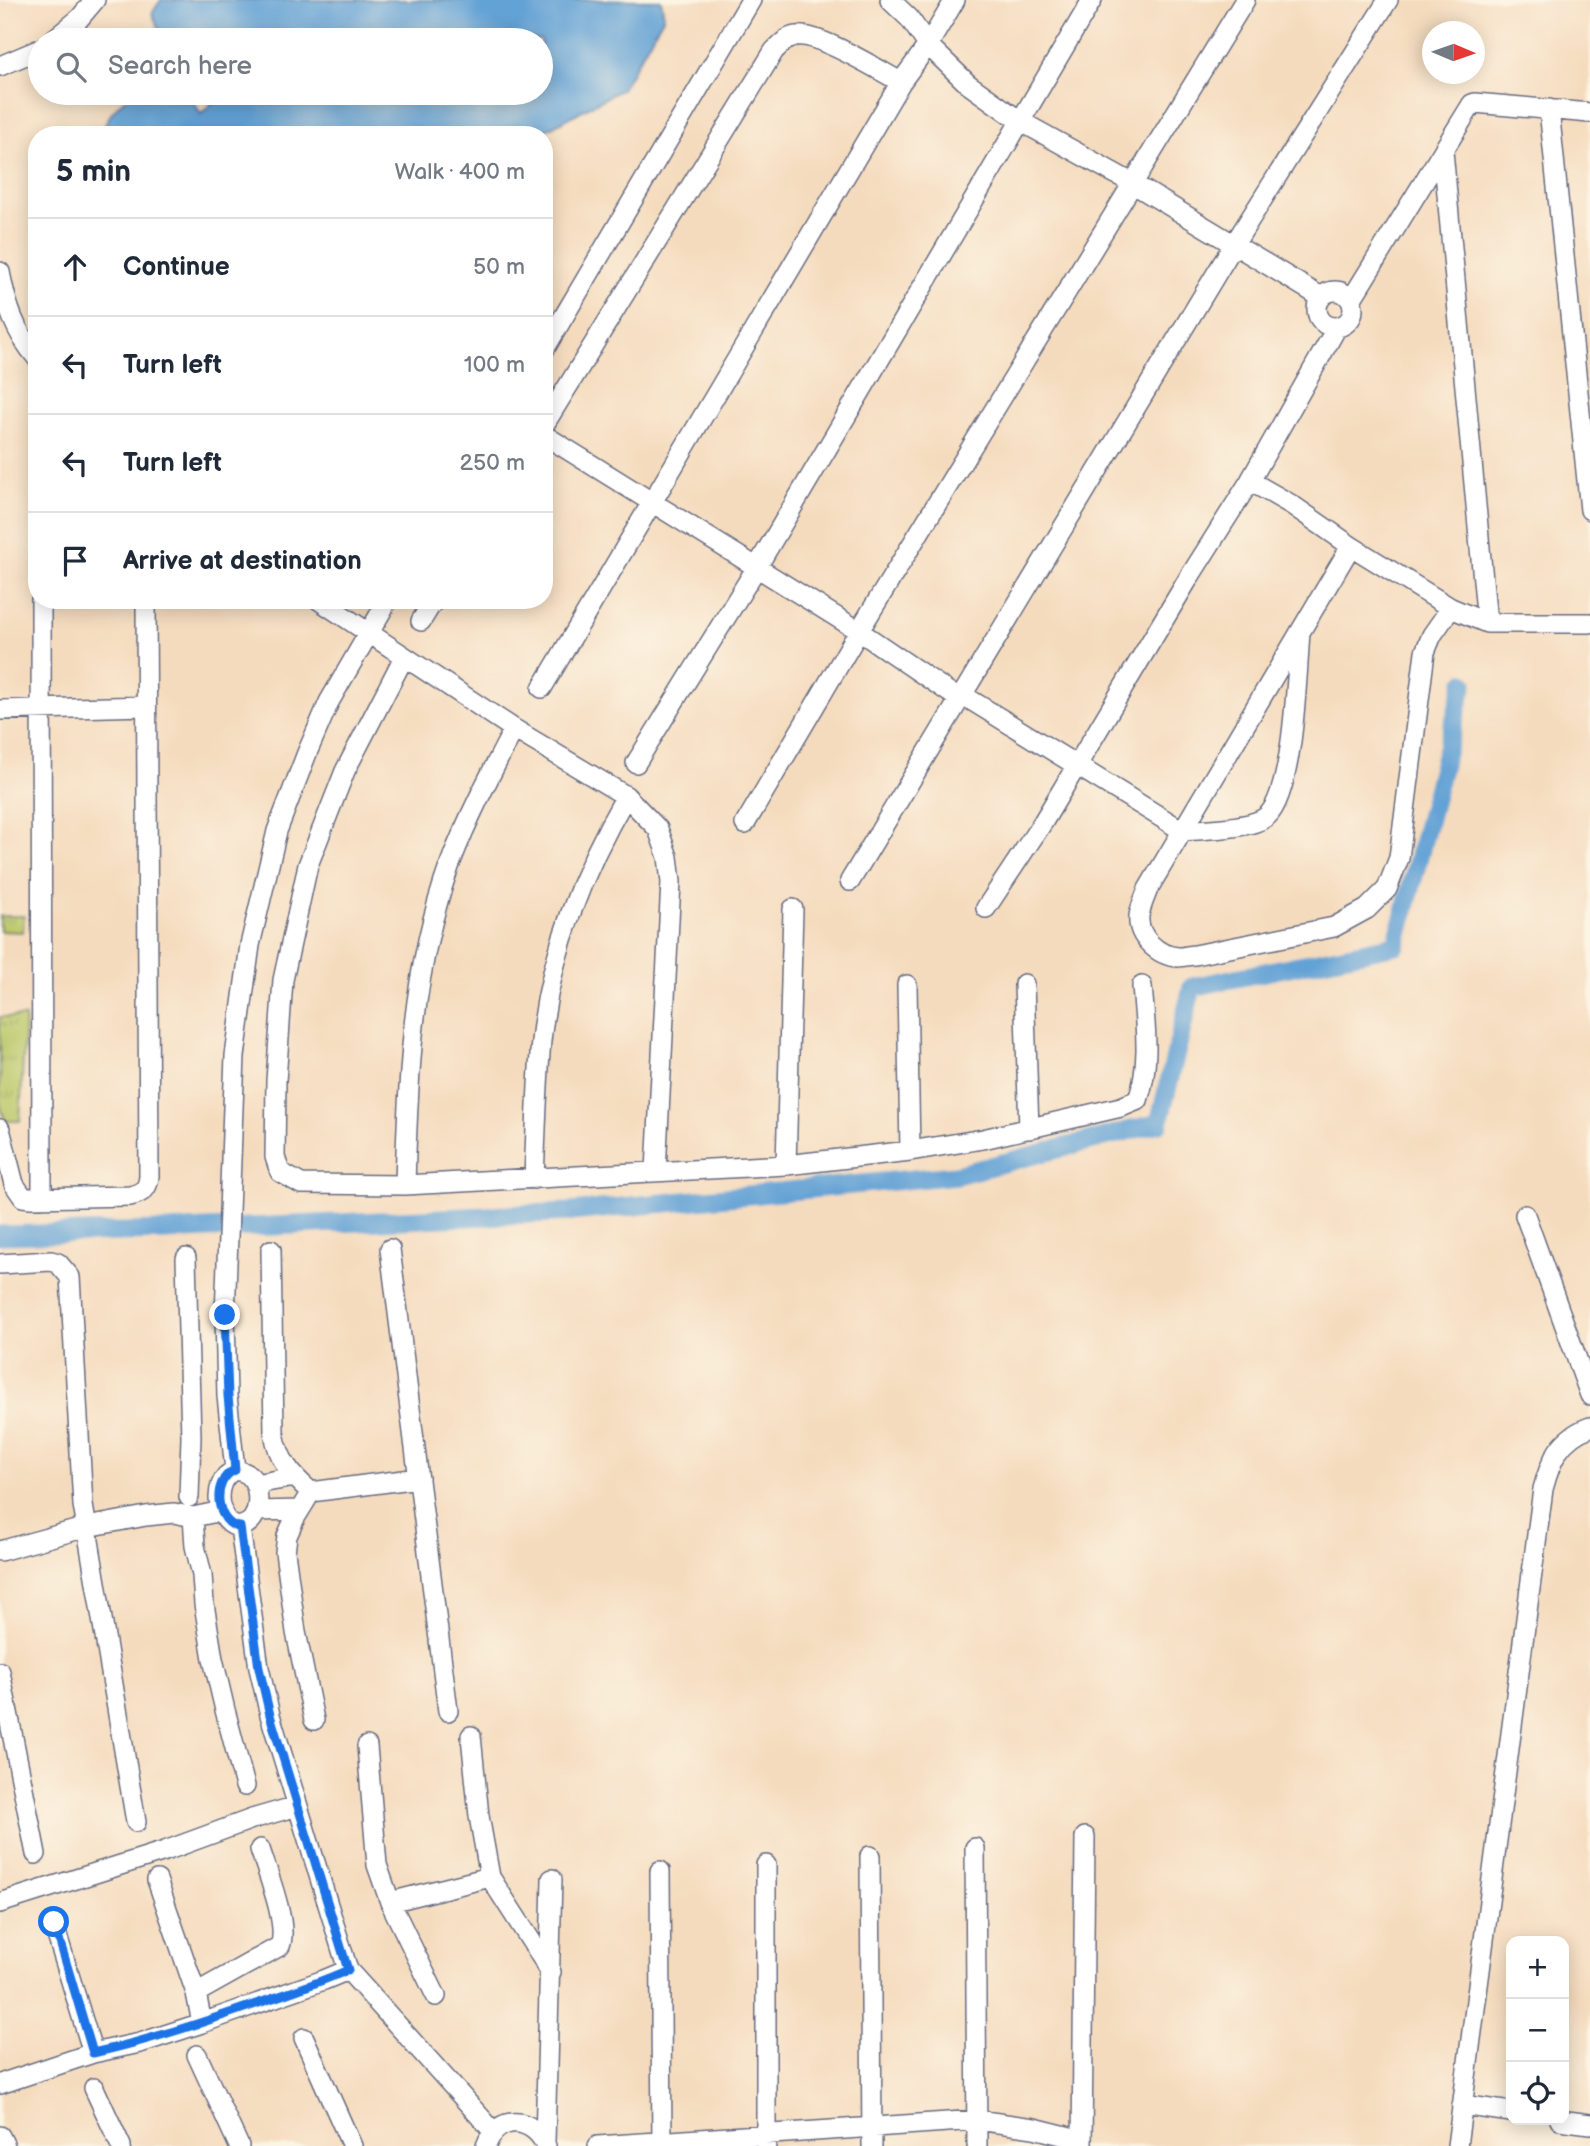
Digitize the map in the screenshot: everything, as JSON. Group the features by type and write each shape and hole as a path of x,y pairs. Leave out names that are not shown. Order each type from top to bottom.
{"street":[{"path":"68,28 95,0"},
{"path":"553,335 751,0"},
{"path":"890,0 909,18 928,45 968,84 1020,121 1132,183 1321,297"},
{"path":"542,688 901,82 928,45 955,0"},
{"path":"636,762 757,567 1092,0"},
{"path":"745,824 859,631 1245,0"},
{"path":"850,881 1233,246 1388,0"},
{"path":"553,410 774,51 784,41 796,35 827,43 901,82"},
{"path":"0,66 28,53"},
{"path":"1351,300 1469,107 1475,103 1590,113"},
{"path":"1549,109 1590,510"},
{"path":"1443,151 1487,623"},
{"path":"0,272 5,299 15,328 28,346"},
{"path":"1337,291 1351,300 1353,309 1345,324 1337,327 1321,321 1317,314 1321,297 1328,292 1337,291"},
{"path":"986,908 1043,822 1250,481 1337,327"},
{"path":"553,441 859,631 959,699 969,699 1183,831 1224,828 1252,822 1267,816 1279,797 1286,773 1300,632"},
{"path":"1250,481 1292,505 1351,546 1451,608 1487,623 1590,623"},
{"path":"1351,546 1148,889 1139,915 1140,927 1145,939 1158,951 1176,957 1334,927 1367,909 1387,889 1399,858 1425,652 1432,635 1451,608"},
{"path":"41,609 42,1198"},
{"path":"0,1129 17,1190 27,1198 130,1196 143,1192 149,1182 146,609"},
{"path":"333,609 514,729 626,796 658,829 668,857 671,882 656,1171"},
{"path":"235,1470 228,1396 225,1315 235,1056 250,945 275,842 306,753 329,702 382,609"},
{"path":"421,621 428,609"},
{"path":"404,657 345,771 308,865 284,980 276,1081 275,1157 280,1172 301,1184 405,1185 786,1165 910,1151 1029,1129 1121,1107 1138,1100 1145,1081 1147,1056 1142,986"},
{"path":"0,710 145,706"},
{"path":"405,1185 413,1018 421,972 450,865 474,806 514,729"},
{"path":"534,1179 541,1040 562,942 582,885 605,832 626,796"},
{"path":"786,1165 793,909"},
{"path":"1024,984 1029,1129"},
{"path":"907,985 910,1151"},
{"path":"1525,1215 1590,1395"},
{"path":"390,1249 448,1711"},
{"path":"271,1250 274,1432 277,1449 295,1477 311,1492"},
{"path":"186,1258 191,1437 185,1509 202,1575 213,1659 245,1786"},
{"path":"0,1264 51,1261 58,1263 70,1276 83,1505 136,1822"},
{"path":"1457,2146 1543,1489 1549,1466 1558,1450 1569,1436 1590,1427"},
{"path":"235,1470 250,1476 258,1501 257,1511 245,1526 240,1527 228,1522 220,1502 221,1481 226,1474 235,1470"},
{"path":"255,1485 295,1477"},
{"path":"314,1720 296,1632 285,1552 287,1536 311,1492 419,1478"},
{"path":"0,1551 87,1527 220,1502"},
{"path":"257,1511 299,1510"},
{"path":"240,1527 259,1668 270,1715 348,1970 490,2139 507,2123 522,2123 536,2130 545,2144"},
{"path":"0,1672 36,1854"},
{"path":"471,1736 479,1816 490,1877 551,1972"},
{"path":"367,1746 377,1866 390,1902 436,1996"},
{"path":"0,1902 165,1851 252,1819 297,1806"},
{"path":"598,2146 872,2137 977,2120 1034,2128 1082,2143 1085,1837"},
{"path":"975,1848 977,2146"},
{"path":"196,1993 280,1946 283,1938 282,1922 260,1849"},
{"path":"870,1856 872,2137"},
{"path":"766,1864 766,2140"},
{"path":"660,1871 662,2144"},
{"path":"390,1902 490,1877"},
{"path":"545,2144 552,1879"},
{"path":"157,1881 196,1993 202,2023"},
{"path":"54,1922 93,2053"},
{"path":"0,2084 93,2053 140,2043 202,2023 348,1970"},
{"path":"304,2038 352,2146"},
{"path":"197,2055 239,2146"},
{"path":"94,2088 121,2146"},
{"path":"1462,2105 1506,2111"},
{"path":"1569,2121 1590,2124"},
{"path":"0,2136 5,2146"}],"green space":[{"path":"0,916 24,916 23,932 0,931"},
{"path":"0,1017 25,1017 20,1121 5,1121 0,1103"}],"water":[{"path":"161,0 661,0 664,16 622,89 553,126 105,126 118,105 195,105 201,114 210,105 553,105 553,28 159,28 152,13"}],"waterway":[{"path":"0,1235 165,1231 570,1212 956,1175 1159,1123 1192,987 1396,945 1464,683"}],"route":[{"path":"54,1922 93,2053 140,2043 202,2023 348,1970 270,1715 259,1668 240,1527 228,1522 219,1499 221,1481 226,1474 235,1470 228,1396 225,1315"}]}
